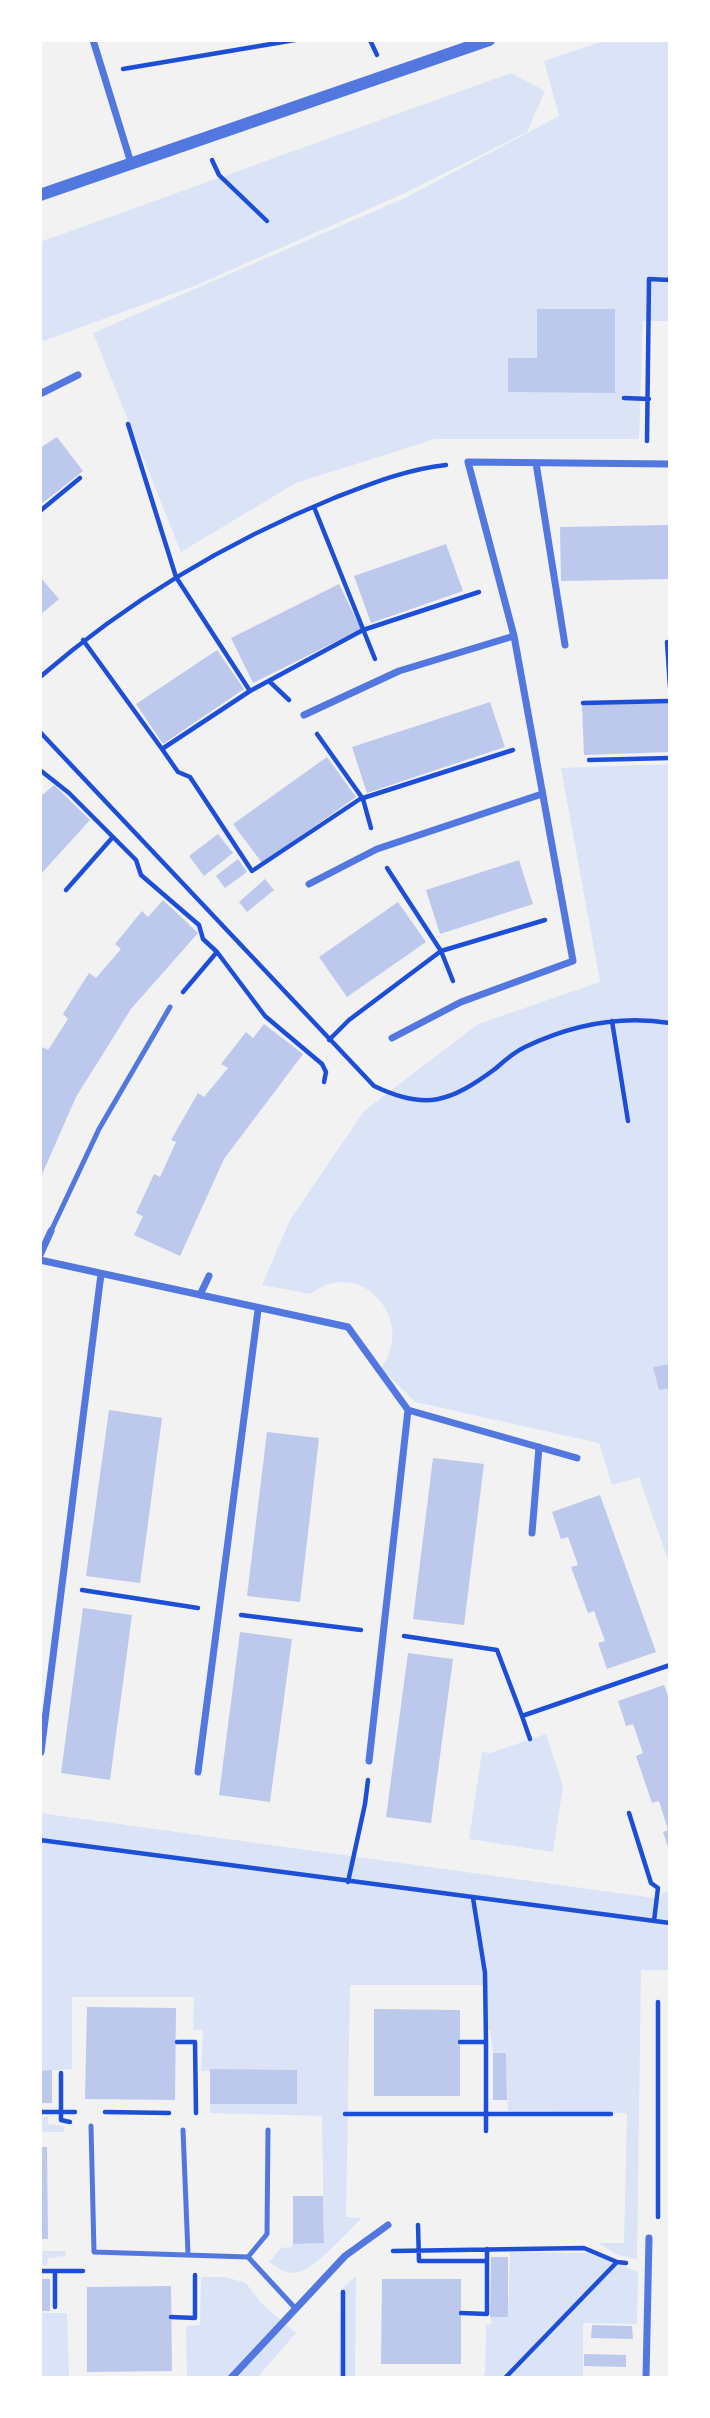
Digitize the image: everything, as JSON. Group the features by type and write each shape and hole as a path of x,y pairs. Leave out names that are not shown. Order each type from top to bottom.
{"street":[{"path":"93,40 131,163"},
{"path":"40,195 489,40"},
{"path":"40,394 78,375"},
{"path":"392,1038 461,1002 573,961 514,636 468,462 670,464"},
{"path":"536,463 565,645"},
{"path":"304,715 383,678 514,636"},
{"path":"309,884 377,849 542,794"},
{"path":"51,1231 40,1257 101,1274 258,1310 348,1327 408,1410 577,1458"},
{"path":"41,1752 101,1274"},
{"path":"200,1295 209,1276"},
{"path":"198,1772 221,1612 258,1310"},
{"path":"369,1761 408,1410"},
{"path":"532,1533 539,1447"},
{"path":"231,2378 345,2256 388,2225"},
{"path":"646,2378 649,2238"}],"lane":[{"path":"51,1231 99,1129 170,1007"},
{"path":"91,2126 94,2252 248,2257 295,2308"},
{"path":"183,2130 188,2255"},
{"path":"248,2257 267,2234 268,2130"}],"path":[{"path":"103,72 295,40"},
{"path":"202,139 219,175 267,221"},
{"path":"647,463 649,279 670,279"},
{"path":"624,398 649,399"},
{"path":"128,424 176,577 250,691"},
{"path":"40,677 83,640 176,577 314,507 423,467 468,462"},
{"path":"40,511 80,478"},
{"path":"314,507 383,678"},
{"path":"162,750 250,691 363,630 500,585"},
{"path":"83,640 178,772 190,777 252,871 363,799 533,744"},
{"path":"667,642 670,687"},
{"path":"583,703 667,702 670,696"},
{"path":"40,732 374,1086 400,1098 447,1100 467,1089 524,1047 584,1025 637,1018 670,1023"},
{"path":"318,736 363,799 377,849 394,882 441,951 461,1002"},
{"path":"589,760 670,758"},
{"path":"40,770 69,793 136,860 141,875 199,925 203,939 217,952 265,1016 322,1064 326,1072 324,1082"},
{"path":"66,890 112,838"},
{"path":"330,1040 348,1020 441,951 564,914"},
{"path":"170,1007 217,952"},
{"path":"612,1021 628,1121"},
{"path":"62,1587 497,1650 530,1740"},
{"path":"522,1716 670,1665"},
{"path":"348,1882 365,1804 369,1761"},
{"path":"629,1813 651,1883 658,1888 654,1921"},
{"path":"40,1840 670,1923"},
{"path":"473,1898 485,1973 486,2131"},
{"path":"658,2002 658,2229"},
{"path":"177,2042 195,2042 197,2113 189,2113"},
{"path":"460,2042 486,2042"},
{"path":"61,2073 61,2120 91,2126"},
{"path":"40,2112 88,2112"},
{"path":"101,2112 181,2113"},
{"path":"345,2114 611,2114"},
{"path":"418,2225 419,2260 486,2261"},
{"path":"386,2253 419,2249 584,2248 617,2262 648,2265"},
{"path":"461,2313 487,2314 487,2249"},
{"path":"505,2378 617,2262"},
{"path":"55,2271 55,2307"},
{"path":"172,2317 195,2318 195,2271"},
{"path":"342,2378 343,2287"}],"shaded area":[{"path":"606,40 670,40 670,321 643,321 639,439 435,439 296,483 181,552 93,333 407,197 559,116 544,61"},
{"path":"511,73 545,91 527,132 405,193 197,285 40,342 40,242"},
{"path":"670,764 670,1566 639,1477 612,1485 599,1443 415,1402 381,1368 391,1349 392,1331 388,1313 378,1298 364,1288 347,1282 329,1284 311,1294 262,1285 290,1220 364,1111 478,1024 600,982 561,768"},
{"path":"546,1734 563,1786 553,1852 469,1839 482,1752 490,1753"},
{"path":"40,1813 661,1899 662,1893 670,1891 670,1970 641,1970 637,2259 618,2255 598,2243 624,2243 627,2113 508,2111 506,2053 493,2053 490,2030 484,2029 484,1985 350,1985 346,2217 362,2218 320,2259 302,2271 287,2272 269,2262 281,2248 291,2247 293,2244 324,2243 322,2116 210,2113 210,2104 297,2104 297,2070 201,2071 203,2030 193,2030 194,1997 72,1997 72,2069 40,2071"},
{"path":"40,2117 48,2117 48,2124 64,2126 64,2132 40,2132"},
{"path":"40,2251 66,2251 65,2256 48,2258 47,2265 40,2265"},
{"path":"510,2252 591,2253 638,2272 637,2324 583,2323 583,2377 481,2378 485,2374 486,2325 492,2324 490,2317 508,2317"},
{"path":"356,2276 355,2378 339,2378 340,2291"},
{"path":"201,2277 225,2277 246,2283 260,2302 296,2333 257,2378 187,2378 186,2326 200,2325"},
{"path":"40,2313 67,2313 69,2378 40,2378"}],"building":[{"path":"537,309 615,309 615,393 508,392 508,358 537,358"},
{"path":"57,437 83,471 40,505 40,448"},
{"path":"670,525 670,579 561,581 560,527"},
{"path":"446,544 463,591 371,623 354,576"},
{"path":"40,577 59,599 40,615"},
{"path":"339,584 361,629 253,683 231,638"},
{"path":"217,650 244,689 163,744 136,704"},
{"path":"490,702 505,747 367,793 352,747"},
{"path":"670,702 670,752 584,755 582,705"},
{"path":"327,757 356,797 262,863 233,824"},
{"path":"54,785 90,820 40,875 40,797"},
{"path":"218,834 233,853 204,876 189,856"},
{"path":"238,859 247,872 225,888 216,876"},
{"path":"519,860 533,904 440,934 426,890"},
{"path":"265,879 274,890 247,912 239,902"},
{"path":"163,900 198,933 131,1009 76,1097 40,1179 40,1046 48,1050 68,1019 63,1014 89,973 96,978 121,949 115,944 142,911 148,917"},
{"path":"398,902 426,942 347,997 319,957"},
{"path":"264,1024 303,1054 224,1159 180,1256 134,1235 143,1216 136,1213 154,1174 160,1177 176,1142 171,1140 198,1093 204,1097 228,1068 221,1064 246,1032 253,1038"},
{"path":"670,1364 670,1388 659,1390 653,1367"},
{"path":"109,1410 162,1418 140,1583 86,1576"},
{"path":"267,1432 319,1438 300,1602 247,1596"},
{"path":"433,1458 484,1464 464,1625 413,1619"},
{"path":"600,1495 656,1652 607,1669 598,1643 605,1641 594,1611 588,1613 571,1567 578,1565 568,1537 561,1539 552,1512"},
{"path":"83,1608 132,1615 110,1780 61,1773"},
{"path":"240,1632 292,1639 270,1802 219,1795"},
{"path":"408,1653 453,1659 431,1823 386,1817"},
{"path":"664,1685 670,1701 669,1850 663,1832 668,1830 659,1801 652,1803 636,1756 643,1753 633,1724 626,1726 618,1701"},
{"path":"87,2007 176,2008 175,2100 85,2099"},
{"path":"374,2009 460,2010 460,2096 374,2096"},
{"path":"493,2053 506,2053 507,2100 493,2100"},
{"path":"210,2069 297,2070 297,2104 210,2104"},
{"path":"52,2070 52,2103 40,2103 40,2071"},
{"path":"40,2147 47,2147 48,2239 40,2239"},
{"path":"293,2196 323,2196 324,2243 293,2244"},
{"path":"491,2257 508,2257 508,2317 490,2317"},
{"path":"40,2279 50,2279 50,2311 40,2311"},
{"path":"382,2279 461,2279 461,2364 381,2364"},
{"path":"171,2286 172,2371 87,2372 87,2287"},
{"path":"592,2325 632,2326 633,2339 591,2338"},
{"path":"584,2354 626,2355 626,2367 584,2366"}]}
